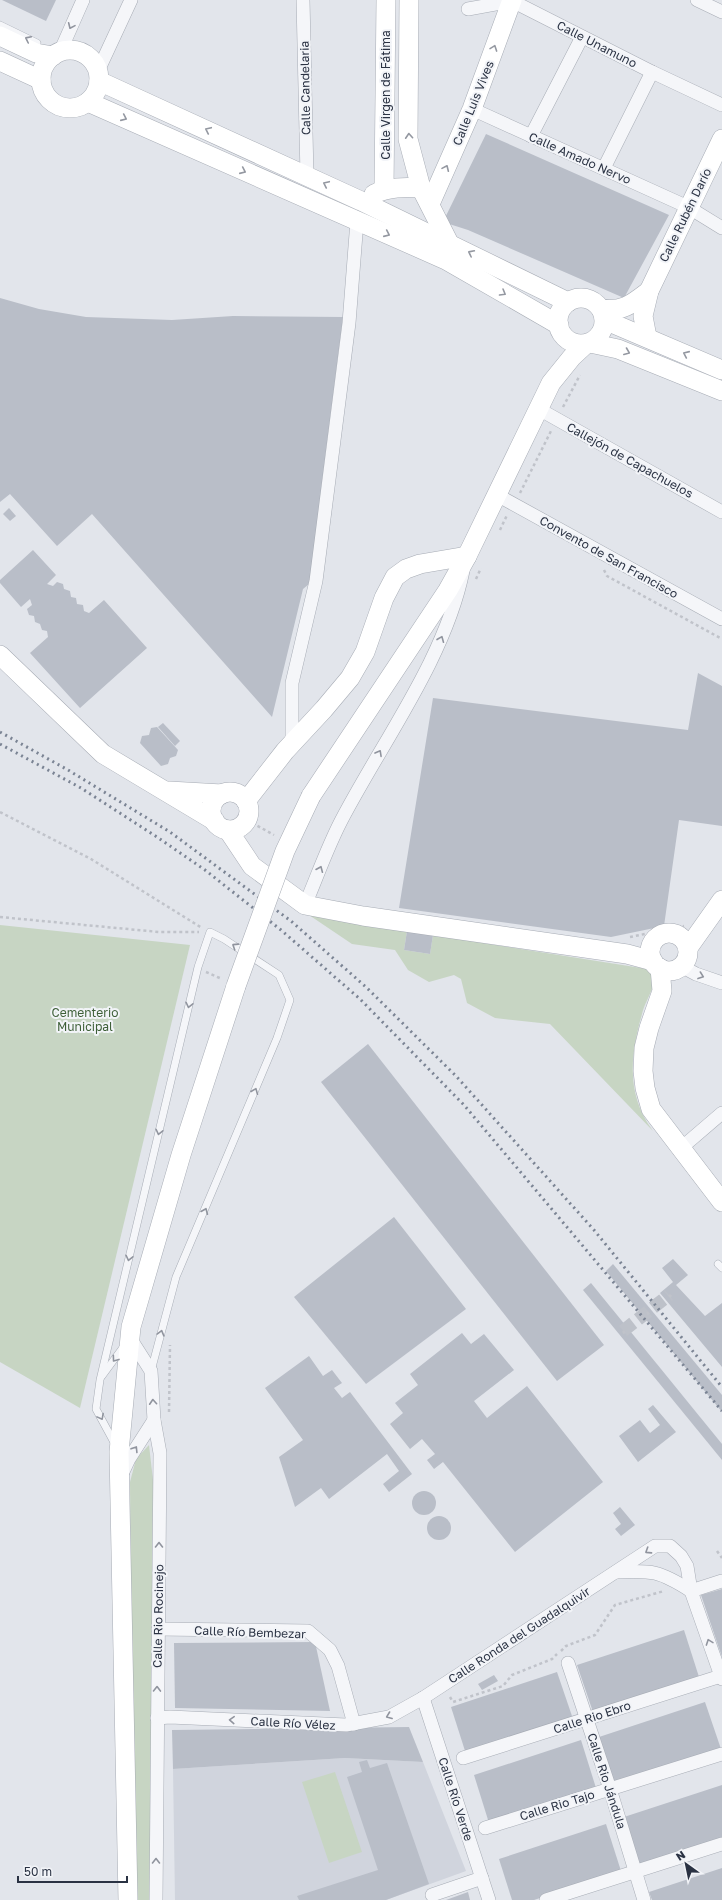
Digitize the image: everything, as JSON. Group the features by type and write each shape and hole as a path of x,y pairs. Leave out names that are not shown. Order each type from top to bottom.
{"street":[{"path":"83,0 56,54 45,64 41,80 46,96 55,104 72,108 88,102 96,92 99,76 131,0"},
{"name":"Calle Candelaria","path":"302,0 307,176"},
{"name":"Calle Virgen de Fátima","path":"384,189 386,0"},
{"name":"Calle Virgen de Fátima","path":"409,0 408,139 421,188 449,243"},
{"path":"468,9 512,0"},
{"name":"Calle Unamuno","path":"512,0 582,37 722,106"},
{"name":"Calle Luis Vives","path":"430,204 472,109 512,0"},
{"path":"697,0 722,12"},
{"path":"0,36 36,53 56,54 72,50 84,53 93,61 99,76 449,243 568,302"},
{"path":"531,136 582,37"},
{"path":"0,61 41,80"},
{"path":"604,168 652,72"},
{"path":"88,102 446,260 560,329 571,342 618,348 722,391"},
{"name":"Calle Amado Nervo","path":"472,109 604,168 688,208 722,228"},
{"name":"Calle Rubén Darío","path":"647,337 643,316 649,291 722,139"},
{"path":"361,201 384,189 402,187 421,188"},
{"path":"246,801 288,747 292,683 316,581 349,323 357,221"},
{"path":"602,313 622,308 649,291"},
{"path":"551,383 559,350 559,313 568,302 574,299 584,298 594,302 602,313 614,324 722,370"},
{"path":"305,905 340,822 438,646 476,558 497,495 537,408 551,383 572,357 601,332 602,313"},
{"name":"Callejón de Capachuelos","path":"537,408 722,512"},
{"name":"Convento de San Francisco","path":"497,495 722,619"},
{"path":"476,558 420,564 406,569 395,577 384,598 365,652 350,678 324,710 288,747 256,774 213,803 211,809 221,825 252,866 305,905 363,916 616,952 671,963 722,983"},
{"path":"128,1900 119,1452 131,1327 230,983 289,843 311,796 428,621 476,558"},
{"path":"0,655 103,754 221,825 238,828 247,820"},
{"path":"166,791 239,794 246,801 249,810 247,820 252,866"},
{"path":"671,963 651,948 681,931 722,900"},
{"path":"616,952 627,946 681,931 722,925"},
{"path":"681,931 671,963 670,982 662,991 649,1028 644,1048 644,1079 651,1109 680,1149 722,1202"},
{"path":"680,1149 722,1113"},
{"name":"Calle Rio Rocinejo","path":"130,1338 151,1371 154,1420 160,1453 156,1900"},
{"path":"119,1480 129,1459 154,1420"},
{"name":"Calle Ronda del Guadalquivir","path":"423,1698 655,1546 670,1546 681,1556 687,1566 691,1591"},
{"name":"Calle Ronda del Guadalquivir","path":"615,1572 645,1570 669,1577 691,1591"},
{"path":"721,1673 691,1591 722,1581"},
{"name":"Calle Río Bembezar","path":"158,1629 308,1631 330,1650 338,1666 354,1724"},
{"name":"Calle Rio Jándula","path":"568,1663 610,1789 644,1900"},
{"name":"Calle Rio Ebro","path":"463,1758 586,1719 721,1673"},
{"name":"Calle Río Vélez","path":"157,1718 170,1717 346,1725 389,1717 423,1698"},
{"name":"Calle Río Verde","path":"423,1698 489,1900"},
{"name":"Calle Rio Tajo","path":"484,1828 722,1754"},
{"path":"546,1900 722,1844"},
{"path":"432,1895 482,1878"}],"lane":[{"path":"0,25 56,54"},
{"path":"119,1452 96,1409 100,1380 198,967 210,932 224,938 279,975 290,1000 277,1038 176,1277 151,1371"},
{"path":"100,1380 130,1338"}],"path":[{"path":"498,533 583,371"},
{"path":"475,582 476,558"},
{"path":"0,812 91,859 210,932"},
{"path":"247,820 289,843"},
{"path":"0,917 159,932 210,932"},
{"path":"616,952 617,939 681,931"},
{"path":"198,967 230,983"},
{"path":"669,1294 672,1298"},
{"path":"647,1312 650,1316"},
{"path":"623,1330 625,1334"},
{"path":"169,1419 170,1343"},
{"path":"717,1551 722,1558"},
{"path":"442,1685 453,1702 503,1686 512,1675 552,1659 566,1646 595,1635 615,1605 664,1591 669,1577"}],"shaded area":[{"path":"345,1758 423,1762 466,1871 386,1900 175,1900 173,1769"}],"green space":[{"path":"306,913 407,931 404,950 430,954 433,935 654,970 653,987 644,1007 638,1030 633,1060 634,1089 644,1117 653,1131 550,1024 495,1018 467,1003 461,979 454,975 429,982 408,970 395,950 352,944"},
{"name":"Cementerio Municipal","path":"0,925 190,945 80,1408 0,1362"},
{"path":"149,1445 153,1480 151,1900 133,1900 130,1482 136,1459"},
{"path":"335,1772 362,1852 329,1863 302,1782"}],"building":[{"path":"2,0 56,0 46,21"},
{"path":"486,134 669,215 624,298 468,230 443,222"},
{"path":"0,298 39,309 86,317 172,320 233,316 343,317 322,482 313,575 309,584 303,589 272,717 92,514 57,546 10,494 0,502"},
{"path":"9,508 16,516 10,521 3,514"},
{"path":"33,550 56,575 47,584 53,586 57,582 63,584 64,589 70,591 71,597 76,598 77,604 83,605 84,611 89,613 104,600 147,648 80,708 30,653 48,637 47,631 42,630 40,624 35,622 34,616 29,615 27,609 32,605 30,599 21,607 0,583 0,580"},
{"path":"698,673 722,686 722,826 679,820 664,926 611,937 399,908 433,698 688,730"},
{"path":"163,723 180,741 175,746 158,727"},
{"path":"157,727 178,750 176,756 170,758 168,764 161,766 140,743 142,736 149,735 151,728"},
{"path":"407,931 433,935 430,954 404,950"},
{"path":"368,1044 604,1345 557,1381 321,1082"},
{"path":"394,1217 466,1309 366,1384 294,1297"},
{"path":"673,1259 688,1275 676,1285 705,1316 722,1303 722,1367 660,1293 673,1282 662,1268"},
{"path":"613,1264 722,1395 722,1412 606,1271"},
{"path":"591,1283 722,1444 722,1460 583,1290"},
{"path":"462,1333 471,1344 484,1334 514,1370 474,1401 487,1418 527,1386 603,1482 515,1552 443,1462 434,1469 427,1460 435,1454 422,1439 410,1449 390,1424 403,1413 395,1403 418,1385 410,1374"},
{"path":"309,1356 323,1376 332,1370 342,1383 334,1388 342,1398 350,1392 412,1474 389,1492 383,1484 399,1471 387,1454 329,1499 321,1488 295,1507 279,1457 303,1440 265,1388"},
{"path":"653,1405 676,1432 638,1462 619,1436 640,1420 650,1433 660,1425 648,1409"},
{"path":"424,1491 429,1492 435,1498 435,1508 429,1514 424,1515 419,1514 413,1508 412,1503 413,1498 419,1492"},
{"path":"620,1507 635,1525 621,1536 615,1529 621,1524 613,1513"},
{"path":"439,1516 444,1517 450,1523 450,1533 444,1539 439,1540 434,1539 428,1533 427,1528 428,1523 434,1517"},
{"path":"722,1589 722,1657 701,1595"},
{"path":"684,1630 699,1677 593,1712 577,1665"},
{"path":"315,1642 330,1711 175,1708 174,1643"},
{"path":"557,1672 573,1719 466,1754 451,1707"},
{"path":"494,1675 498,1681 482,1690 478,1684"},
{"path":"705,1702 721,1749 614,1784 599,1737"},
{"path":"409,1727 423,1762 345,1758 173,1769 172,1730"},
{"path":"581,1740 596,1788 489,1823 474,1775"},
{"path":"367,1760 370,1768 387,1763 429,1884 386,1900 299,1900 297,1896 378,1870 347,1777 362,1772 359,1762"},
{"path":"722,1785 722,1838 640,1865 624,1817"},
{"path":"606,1824 621,1871 534,1900 512,1900 499,1859"},
{"path":"722,1868 722,1900 652,1900 649,1892"},
{"path":"468,1892 470,1900 446,1900"}],"tunnel":[{"path":"623,1331 669,1295"}],"railway":[{"path":"0,732 68,770 170,832 291,921 366,987 456,1076 594,1230 722,1387"},
{"path":"0,744 81,788 205,870 281,930 360,999 464,1105 722,1411"}]}
